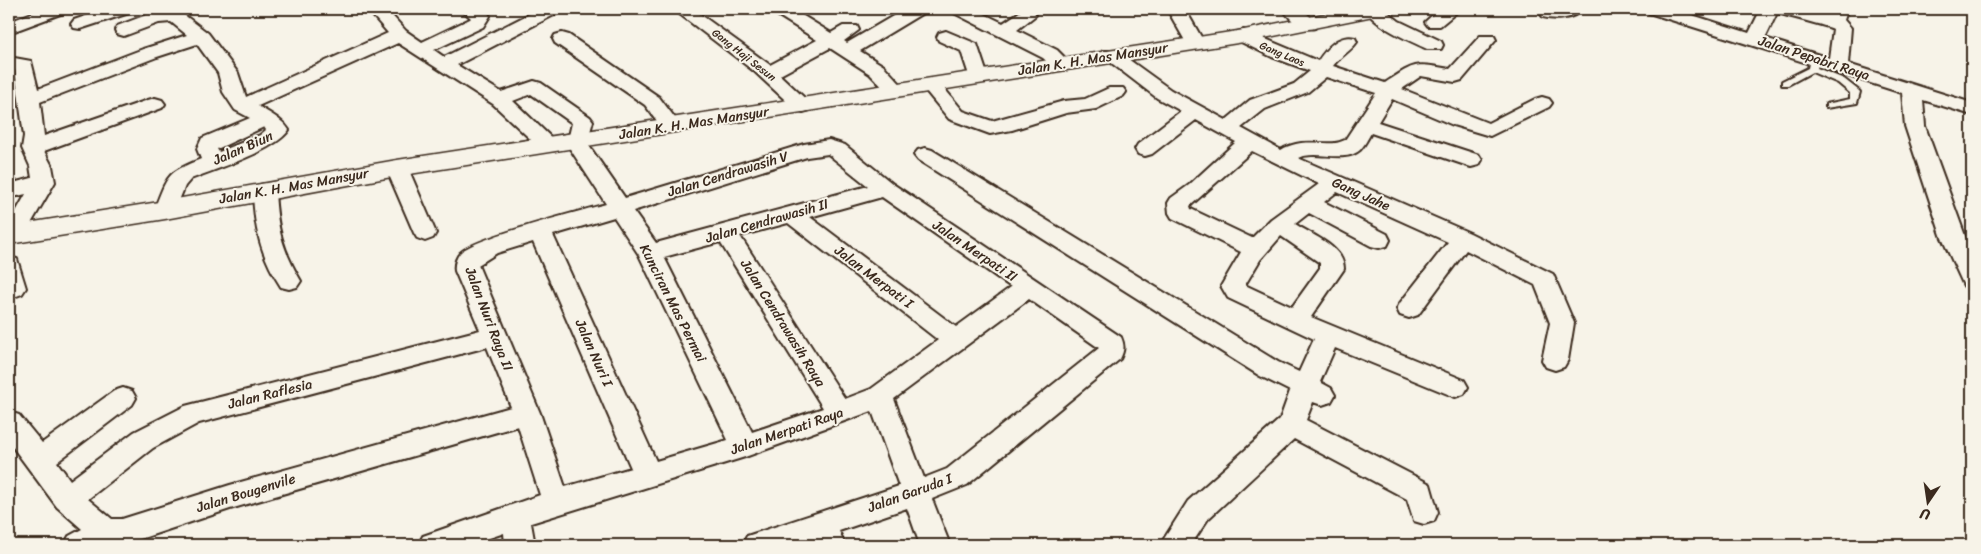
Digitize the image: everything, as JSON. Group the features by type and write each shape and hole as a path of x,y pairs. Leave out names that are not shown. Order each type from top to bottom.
{"street":[{"path":"9,28 57,9"},
{"path":"89,16 123,9"},
{"path":"376,9 399,35 443,66 500,100 549,145"},
{"path":"420,50 478,22 481,16 470,9"},
{"name":"Gang Haji Sesun","path":"682,9 769,73 802,106"},
{"path":"780,9 877,70 897,91"},
{"path":"769,73 840,45 917,9"},
{"path":"960,9 1006,30 1050,54 1061,64"},
{"path":"1176,9 1196,42"},
{"path":"1550,14 1567,12 1573,9"},
{"name":"Jalan Pepabri Raya","path":"1655,9 1755,39 1814,64 1838,66 1972,109"},
{"path":"1755,39 1770,9"},
{"path":"1783,9 1818,20 1833,15 1842,28 1838,66"},
{"path":"443,66 550,10"},
{"path":"1368,10 1393,25 1434,45"},
{"name":"Jalan K. H. Mas Mansyur","path":"11,234 165,210 397,168 931,86 1110,55 1244,36 1300,16 1368,10"},
{"path":"124,30 158,11 164,19 173,15 200,37 228,73 233,92 242,106 399,35"},
{"path":"1006,30 1027,16"},
{"path":"840,45 850,30"},
{"name":"Gang Laos","path":"1244,36 1276,53 1322,71 1388,90 1490,130 1542,103"},
{"path":"30,99 135,58 200,37"},
{"path":"946,37 970,48 978,77"},
{"path":"562,39 652,101 671,126"},
{"path":"1282,158 1294,150 1306,147 1348,148 1353,145 1388,90 1418,70 1454,76 1487,40"},
{"name":"Gang Laos","path":"1322,71 1326,58 1337,48 1348,42"},
{"name":"Gang Jahe","path":"1110,55 1164,94 1282,158 1462,239 1546,280 1562,323 1555,360"},
{"path":"9,64 24,65 34,136 32,148 41,166 44,182 11,234"},
{"path":"1228,128 1262,102 1306,86 1322,71"},
{"path":"931,86 956,115 990,128 1005,126 1064,107 1090,105 1116,92"},
{"path":"500,100 527,88 538,89 583,121 577,141"},
{"path":"1912,90 1915,126 1952,238 1972,280"},
{"path":"32,148 154,104"},
{"name":"Jalan Biun","path":"165,210 178,178 191,170 213,161 207,149 209,143 266,119 242,106"},
{"path":"1145,149 1194,111"},
{"path":"1366,125 1471,160"},
{"name":"Kunciran Mas Permai","path":"577,141 650,254 745,446"},
{"path":"1250,141 1197,190 1178,203 1180,213 1256,250"},
{"name":"Jalan Cendrawasih V","path":"620,208 627,204 804,151 829,147 838,150"},
{"name":"Jalan Merpati II","path":"838,150 885,189 1112,344 1113,348"},
{"path":"925,155 1268,369 1313,391"},
{"path":"397,168 424,232"},
{"path":"9,191 44,182"},
{"path":"1336,182 1279,224 1256,250 1233,286 1237,292 1328,335 1455,387"},
{"name":"Jalan Cendrawasih II","path":"650,254 885,189"},
{"path":"264,192 264,222 270,248 276,262 289,281"},
{"path":"1338,220 1368,197"},
{"path":"1308,203 1379,240"},
{"name":"Jalan Nuri Raya II","path":"556,502 527,413 466,265 469,258 489,247 620,208"},
{"name":"Jalan Merpati I","path":"792,215 956,340"},
{"path":"1279,224 1328,256 1332,262 1332,269 1296,320"},
{"name":"Jalan Nuri I","path":"540,232 648,474"},
{"name":"Jalan Cendrawasih Raya","path":"726,233 840,414"},
{"path":"1409,309 1462,239"},
{"name":"Jalan Merpati Raya","path":"433,545 556,502 745,446 840,414 880,396 1028,287"},
{"path":"1175,545 1198,510 1292,425 1313,391 1328,335"},
{"name":"Jalan Raflesia","path":"68,498 150,434 170,422 194,414 494,336"},
{"name":"Jalan Garuda I","path":"757,545 826,535 957,477 1111,352 1113,348"},
{"path":"880,396 935,545"},
{"path":"40,460 123,398"},
{"name":"Jalan Bougenvile","path":"79,545 115,536 230,497 527,413"},
{"path":"9,423 68,498 115,536"},
{"path":"1292,425 1420,492 1424,512"},
{"path":"516,517 520,545"}],"lane":[{"path":"1785,83 1814,64 1855,92 1854,101 1829,106"}]}
